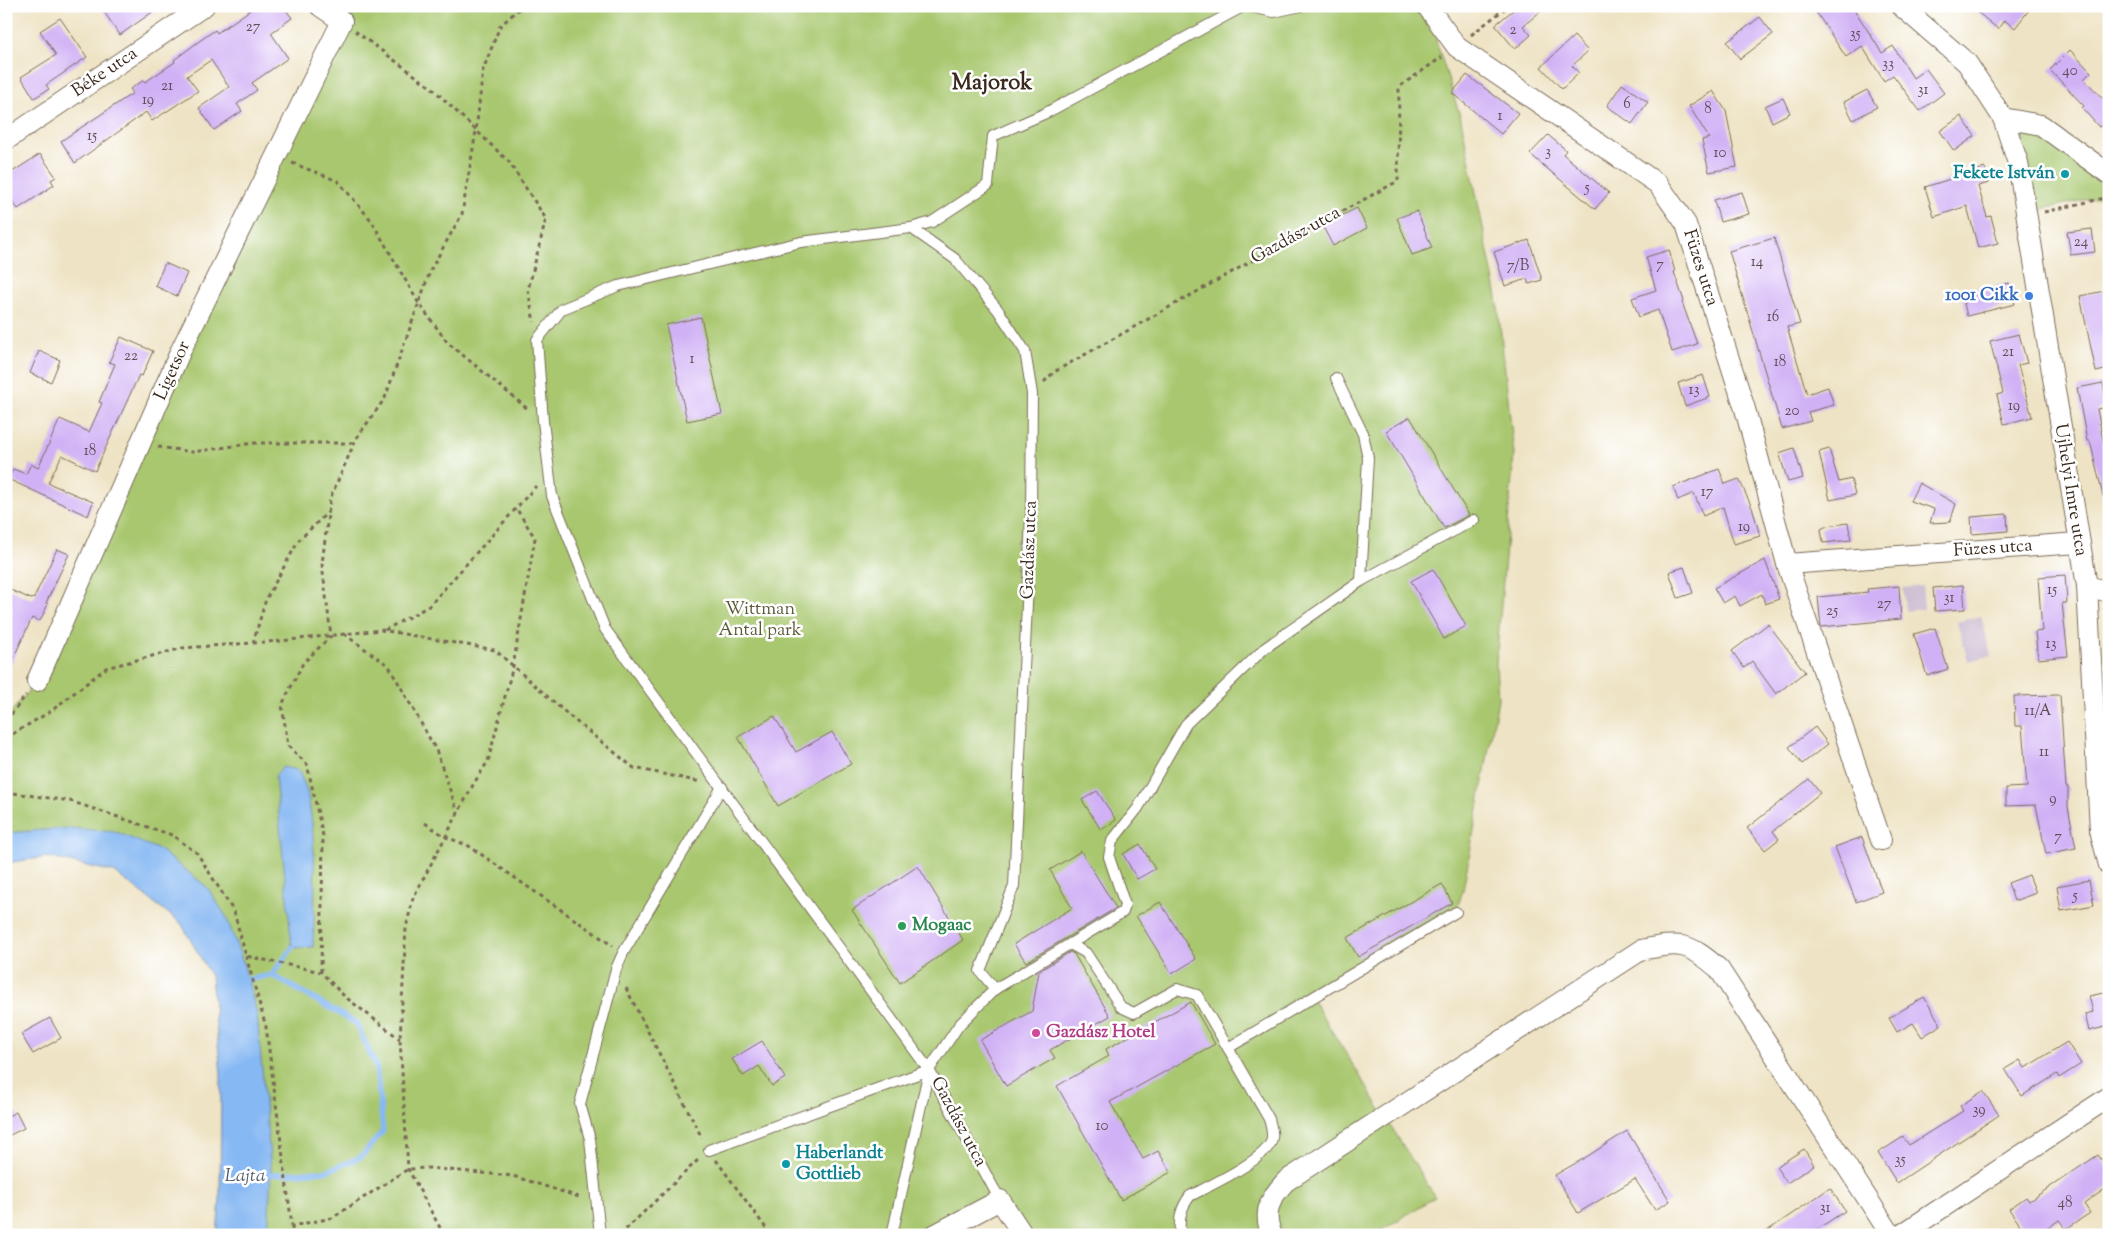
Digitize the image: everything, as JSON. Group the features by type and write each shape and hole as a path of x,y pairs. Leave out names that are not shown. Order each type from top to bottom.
{"street":[{"name":"Béke utca","path":"6,140 204,6"},
{"path":"320,6 342,21"},
{"path":"1427,6 1457,46"},
{"name":"Ujhelyi Imre utca","path":"1901,6 1967,63 2003,118 2018,163 2078,543 2087,586 2100,830 2109,865"},
{"name":"Ligetsor","path":"36,681 181,350 342,21"},
{"name":"Füzes utca","path":"1457,46 1658,184 1686,224 1745,409 1787,564 1881,840"},
{"path":"2003,118 2041,125 2109,174"},
{"name":"Füzes utca","path":"1787,564 2078,543"},
{"path":"2087,586 2109,592"},
{"path":"1272,1235 1267,1223 1269,1206 1274,1194 1286,1182 1641,950 1672,944 1698,951 1719,969 1891,1235"},
{"path":"1901,1235 2109,1098"},
{"path":"934,1235 1000,1200"},
{"name":"Gazdász utca","path":"1000,1200 1023,1235"}],"lane":[{"path":"892,1235 930,1070 605,629 552,496 543,421 537,340 562,308 618,286 801,242 911,228 932,222 988,185 993,136 1046,113 1245,6 1274,12 1300,6"},
{"path":"911,228 955,259 998,310 1025,351 1032,394"},
{"path":"1336,378 1363,434 1368,458 1362,581"},
{"name":"Gazdász utca","path":"1000,1200 930,1070 959,1025 995,989 980,971 1014,886 1030,545 1032,394"},
{"path":"995,989 1122,912 1125,905 1109,857 1112,841 1138,808 1186,724 1265,648 1362,581 1474,520"},
{"path":"600,1235 590,1138 580,1104 616,970 624,953 722,787"},
{"path":"1228,1048 1456,912"},
{"path":"1070,944 1086,953 1121,1007 1134,1013 1177,989 1197,995 1269,1119 1272,1131 1271,1141 1266,1151 1256,1159 1190,1196 1179,1216 1180,1235"},
{"path":"708,1150 930,1070"}],"path":[{"path":"332,636 322,564 330,499 354,443 385,398 431,269 462,214 476,131 483,70 500,26 522,6"},
{"path":"1457,46 1508,6"},
{"path":"342,21 432,88 509,162 546,219 528,290 537,340"},
{"name":"Gazdász utca","path":"1032,394 1054,372 1398,181 1399,87 1457,46"},
{"path":"276,157 338,181 371,220 418,302 447,342 508,395 543,421"},
{"path":"2026,216 2109,197"},
{"path":"140,444 193,452 254,443 354,443"},
{"path":"384,631 430,606 549,472"},
{"path":"444,1235 408,1170 400,1039 406,928 413,898 488,761 513,666 535,538 516,508"},
{"path":"252,643 266,599 299,540 329,511"},
{"path":"6,738 51,711 106,668 183,648 384,631 495,650 573,719 634,768 722,787"},
{"path":"344,634 389,666 436,750 458,813"},
{"path":"321,972 323,836 308,764 288,746 282,705 303,663 332,636"},
{"path":"6,721 36,681"},
{"path":"6,792 70,800 172,835 197,853 234,912 266,1027 292,1235"},
{"path":"425,823 446,837 469,846 624,953"},
{"path":"246,956 321,972 344,996 400,1039"},
{"path":"616,970 708,1150 771,1235"},
{"path":"620,1235 708,1150"},
{"path":"292,1226 332,1218 408,1170 429,1168 513,1176 598,1203"}],"shaded area":[{"path":"1922,586 1924,609 1905,611 1903,588"},
{"path":"1981,616 1991,656 1968,661 1957,622"}],"green space":[{"name":"Wittman Antal park","path":"357,6 1425,6 1461,119 1497,297 1514,454 1496,663 1498,699 1463,890 1456,912 1312,999 1435,1197 1374,1235 1023,1235 1000,1200 934,1235 235,1235 237,1092 203,935 148,868 6,850 6,718 37,681 342,21"},
{"path":"2036,129 2109,180 2109,195 2037,210 2022,143 2023,135"}],"water":[{"path":"283,767 298,770 307,791 310,809 314,869 313,947 292,948 275,776"},
{"name":"Lajta","path":"69,828 116,832 160,850 207,887 226,916 243,962 257,1014 271,1169 268,1235 217,1235 220,1199 221,1074 211,976 181,923 114,872 47,857 6,863 6,833"}],"building":[{"path":"100,6 161,6 120,35"},
{"path":"256,6 283,6 292,18 271,33 288,58 252,83 257,90 237,104 242,111 214,130 199,108 229,87 211,60 187,76 198,91 152,121 146,112 75,163 61,141 133,93 130,89 144,80 145,82 175,62 174,60 215,30 217,33"},
{"path":"1518,6 1547,6 1523,26 1531,35 1515,49 1495,25"},
{"path":"1812,6 1852,6 1882,53 1893,46 1913,78 1926,69 1944,93 1920,111 1893,75 1884,81 1862,46 1846,57"},
{"path":"1970,6 2032,6 2015,28 2004,20 1998,29"},
{"path":"1760,17 1773,34 1740,59 1727,42"},
{"path":"60,18 87,57 46,85 49,89 34,98 21,77 56,55 40,31"},
{"path":"1574,36 1588,51 1572,66 1579,73 1562,89 1541,67"},
{"path":"2070,50 2091,72 2084,79 2109,105 2109,119 2099,127 2082,108 2084,106 2050,70"},
{"path":"1467,75 1518,113 1501,134 1452,93"},
{"path":"1622,84 1648,102 1632,124 1607,106"},
{"path":"1867,90 1877,107 1853,120 1844,102"},
{"path":"1713,91 1726,111 1737,167 1709,172 1702,140 1709,138 1689,106"},
{"path":"1783,98 1790,113 1772,122 1765,106"},
{"path":"1961,116 1975,136 1954,151 1940,131"},
{"path":"1548,135 1566,150 1563,154 1609,193 1595,209 1530,154"},
{"path":"40,154 56,177 51,180 54,185 18,209 6,193 6,176"},
{"path":"1985,168 1989,183 1978,186 1987,217 1991,216 1998,243 1978,248 1967,206 1934,217 1925,187"},
{"path":"1742,192 1749,214 1720,222 1714,200"},
{"path":"1357,208 1367,228 1333,246 1322,225"},
{"path":"1417,211 1432,248 1412,255 1397,218"},
{"path":"2092,229 2095,252 2071,255 2067,232"},
{"path":"1774,238 1800,324 1787,327 1807,394 1828,387 1834,405 1808,412 1811,421 1782,429 1729,251"},
{"path":"1529,240 1542,280 1529,284 1527,279 1505,286 1494,252"},
{"path":"1669,250 1684,301 1682,302 1697,344 1672,352 1658,310 1639,317 1632,298 1656,290 1646,257"},
{"path":"165,263 187,273 177,296 155,286"},
{"path":"2009,283 2015,304 1967,316 1962,295"},
{"path":"2109,290 2109,369 2096,372 2080,296"},
{"path":"701,317 722,414 687,421 666,325"},
{"path":"2019,334 2027,363 2018,365 2032,417 2004,424 1997,395 2003,393 1990,341"},
{"path":"121,337 153,351 142,376 139,375 95,471 62,455 48,483 93,502 88,516 8,479 13,469 26,474 31,464 38,468 60,419 89,432 102,403 99,402 115,364 109,362"},
{"path":"39,351 60,360 51,382 30,373"},
{"path":"1703,375 1710,397 1685,406 1678,383"},
{"path":"2103,383 2107,407 2097,409 2104,445 2109,444 2109,496 2103,496 2090,441 2087,441 2077,388"},
{"path":"1410,417 1469,515 1444,528 1386,431"},
{"path":"1794,448 1803,478 1788,482 1779,453"},
{"path":"1829,449 1839,482 1851,479 1855,495 1830,500 1819,452"},
{"path":"1719,469 1725,484 1739,479 1753,510 1760,536 1734,544 1723,507 1703,516 1694,493 1678,500 1673,487"},
{"path":"1919,483 1956,504 1950,522 1930,523 1934,509 1910,501"},
{"path":"2007,514 2008,531 1972,534 1971,517"},
{"path":"1848,523 1851,540 1823,543 1821,529 1827,526"},
{"path":"57,549 69,554 46,603 48,604 40,621 32,618 6,674 6,588 31,599 34,598"},
{"path":"1765,560 1779,599 1765,604 1762,594 1740,606 1735,596 1723,603 1714,588"},
{"path":"1684,567 1693,593 1678,598 1669,572"},
{"path":"1433,569 1466,626 1444,639 1411,581"},
{"path":"2065,575 2067,603 2062,603 2068,656 2038,659 2035,632 2042,631 2038,577"},
{"path":"1963,585 1965,609 1935,611 1933,588"},
{"path":"1899,586 1901,619 1821,627 1818,597 1868,592 1867,589"},
{"path":"1768,624 1805,672 1776,694 1752,661 1744,668 1732,651"},
{"path":"1935,628 1948,669 1927,676 1914,634"},
{"path":"2060,695 2068,807 2076,848 2046,854 2036,805 2006,806 2006,788 2027,787 2022,726 2015,726 2014,696"},
{"path":"774,716 796,752 832,732 851,764 778,806 738,737"},
{"path":"1815,727 1828,744 1802,764 1789,747"},
{"path":"1809,779 1820,793 1773,831 1779,839 1765,850 1747,828"},
{"path":"1097,791 1116,820 1101,830 1082,800"},
{"path":"1862,837 1882,892 1856,902 1835,847"},
{"path":"1140,844 1155,869 1137,879 1123,854"},
{"path":"1081,851 1116,908 1026,962 1014,944 1072,908 1050,870"},
{"path":"918,866 963,940 900,983 852,910"},
{"path":"2029,875 2036,893 2014,901 2008,883"},
{"path":"2089,880 2094,905 2061,911 2057,886"},
{"path":"1442,884 1452,903 1358,957 1347,938"},
{"path":"1160,902 1196,959 1172,974 1136,916"},
{"path":"1070,952 1074,954 1110,1016 1050,1050 1055,1058 1006,1086 980,1040 1032,1011 1039,971"},
{"path":"2109,992 2109,1026 2089,1031 2085,1014 2093,1012 2089,996"},
{"path":"1924,997 1941,1025 1922,1037 1913,1023 1897,1032 1889,1018"},
{"path":"1191,1002 1215,1044 1110,1102 1143,1159 1158,1151 1171,1172 1121,1200 1057,1086 1109,1056 1106,1049"},
{"path":"50,1018 61,1038 33,1054 21,1034"},
{"path":"762,1041 785,1078 772,1086 759,1066 743,1076 732,1059"},
{"path":"2067,1042 2081,1064 2059,1078 2057,1074 2022,1096 2005,1069 2020,1060 2025,1068"},
{"path":"1983,1091 1999,1115 1897,1183 1878,1153 1903,1137 1909,1145 1963,1111 1960,1106"},
{"path":"16,1112 24,1128 6,1137 6,1117"},
{"path":"1627,1131 1670,1201 1655,1210 1635,1179 1578,1213 1555,1175"},
{"path":"1804,1149 1814,1165 1787,1183 1776,1167"},
{"path":"2098,1155 2109,1170 2109,1186 2084,1204 2090,1213 2066,1229 2059,1220 2038,1235 2027,1235 2009,1209 2026,1197 2029,1201"},
{"path":"1830,1188 1845,1211 1808,1235 1761,1235"}],"waterway":[{"path":"272,975 292,948"},
{"path":"241,981 272,975 356,1023 376,1066 383,1131 361,1157 327,1171 265,1175"}],"place":[{"name":"Fekete István","path":"2065,174"},
{"name":"1001 Cikk","path":"2029,296"},
{"name":"Mogaac","path":"902,926"},
{"name":"Gazdász Hotel","path":"1036,1033"},
{"name":"Haberlandt Gottlieb","path":"786,1164"}],"district":[{"name":"Majorok","path":"992,84"}]}
